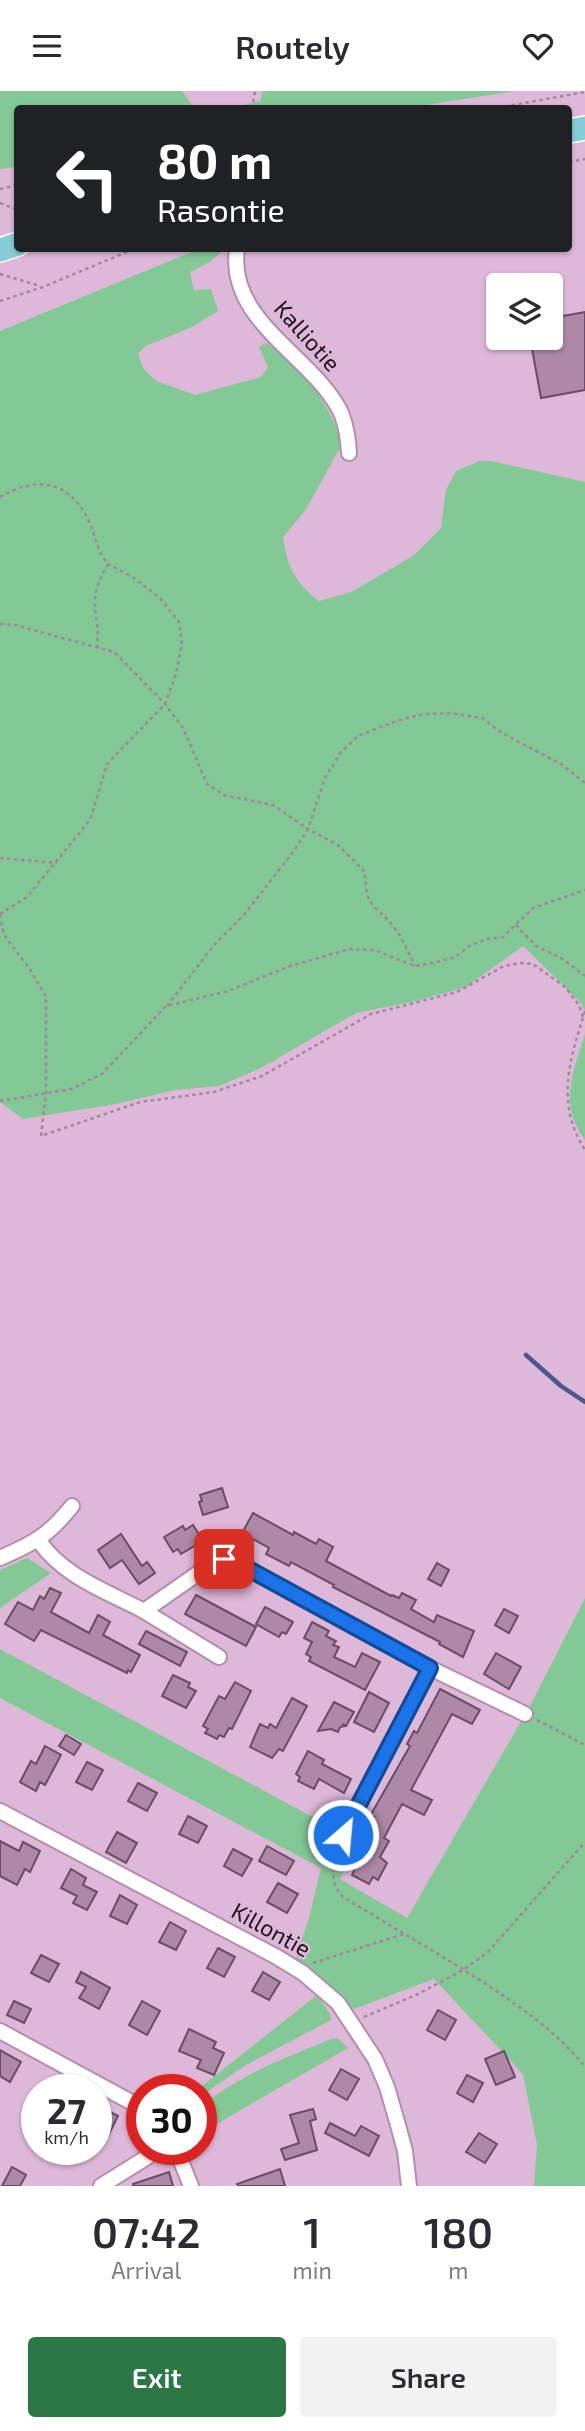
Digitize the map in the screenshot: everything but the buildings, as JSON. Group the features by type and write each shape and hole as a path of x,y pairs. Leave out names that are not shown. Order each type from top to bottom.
{"street":[{"name":"Kalliotie","path":"237,252 236,274 246,299 260,320 308,370 338,407 348,437 349,453"},
{"path":"0,1558 39,1541 58,1524 72,1506"},
{"path":"39,1541 51,1557 69,1572 144,1611 219,1657"},
{"path":"144,1611 224,1559 243,1566 430,1668 525,1714"},
{"path":"343,1835 430,1668"},
{"name":"Killontie","path":"0,1811 300,1971 338,2003 375,2059 387,2087 405,2151 409,2186"},
{"path":"0,2031 126,2099"},
{"path":"101,2186 134,2165"},
{"path":"182,2165 191,2186"}],"path":[{"path":"513,105 585,92"},
{"path":"0,301 43,286 118,252"},
{"path":"0,274 43,286"},
{"path":"0,497 26,484 49,484 66,492 89,521 99,554 108,564 131,576 160,598 179,622 182,644 176,674 165,704 107,764 90,820 27,897 0,915 4,935 29,968 46,997 46,1093 41,1136 140,1102 214,1092 262,1076 371,1014 457,992 504,966 533,964 565,987 579,1005 583,1017"},
{"path":"98,648 94,594 108,564"},
{"path":"0,624 15,625 114,652 165,704 183,728 206,784 224,795 273,805 338,845 365,872 365,890 373,908 395,928 415,966"},
{"path":"0,1101 71,1089 102,1074 166,1006 215,945 244,915 308,829 325,778 341,752 358,736 396,721 424,714 450,713 482,718 502,733 561,764 585,783"},
{"path":"0,858 57,863"},
{"path":"166,1006 228,991 290,966 349,949 374,950 415,966 455,957 471,945 503,937 533,908 585,890"},
{"path":"516,925 536,946 561,958 585,976"},
{"path":"585,1011 567,1079 566,1095 571,1118 585,1150"},
{"path":"525,1714 585,1745"},
{"path":"343,1835 332,1875 337,1891 343,1898 463,1970 544,2024 570,2048 585,2067"},
{"path":"351,2022 416,1996 463,1970 495,1945 585,1842"},
{"path":"300,1971 313,1963 404,1934"}],"green space":[{"path":"0,91 182,91 192,105 14,105 14,167 0,169"},
{"path":"263,91 515,91 426,105 243,105 260,101"},
{"path":"192,252 221,252 210,262 190,272 194,290 211,289 218,311 192,327 146,346 138,353 143,368 156,381 195,395 261,377 268,367 259,347 266,343 291,362 313,387 330,415 342,444 305,511 283,537 294,573 319,601 351,592 413,556 441,528 446,490 456,471 480,461 491,461 585,482 585,1011 581,1003 523,946 466,987 416,1001 356,1013 261,1068 219,1086 175,1090 116,1104 23,1119 0,1102 0,331"},
{"path":"585,1034 585,1140 572,1114 570,1088"},
{"path":"27,1558 51,1573 0,1608 0,1570"},
{"path":"585,1598 585,2186 534,2186 537,2145 523,2074 434,1979 354,2009 295,1959 309,1918 321,1868 0,1698 0,1649 324,1823 325,1839 347,1863 340,1879 407,1918 530,1706"},
{"path":"317,1995 330,2014 331,2020 246,2065 217,2085 217,2074"},
{"path":"334,2038 348,2048 217,2124 217,2094 264,2067"}],"waterway":[{"path":"526,1355 561,1386 585,1402"}],"route":[{"path":"224,1559 234,1561 430,1668 343,1835"}]}
